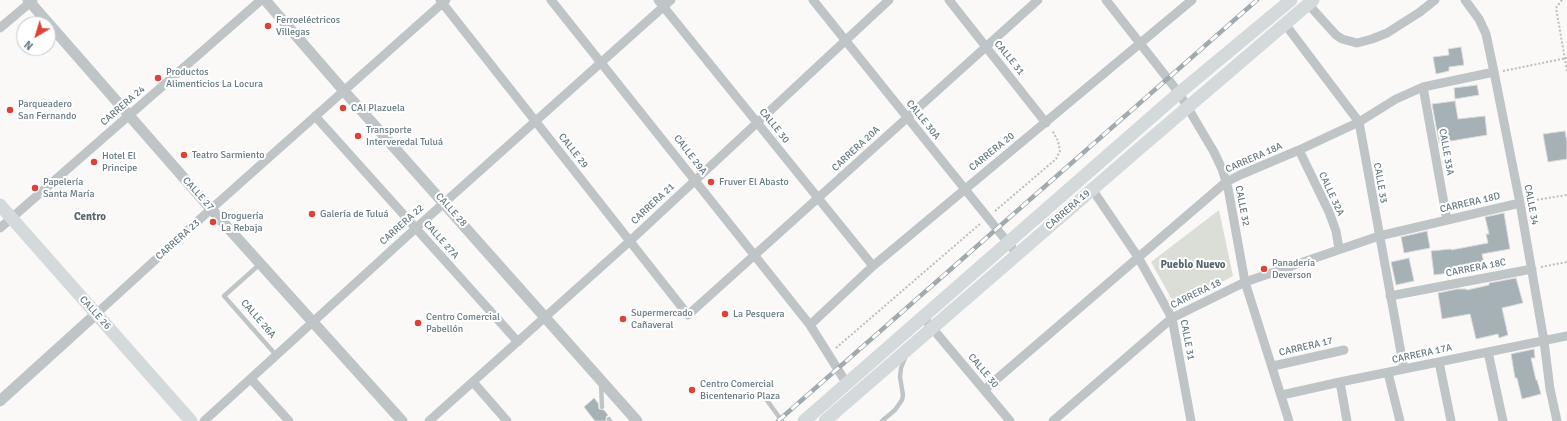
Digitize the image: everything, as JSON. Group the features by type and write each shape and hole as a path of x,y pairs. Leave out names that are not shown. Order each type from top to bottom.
{"main road":[{"name":"CARRERA 19","path":"804,421 1179,94 1291,0"},
{"name":"CARRERA 19","path":"825,421 1310,2"},
{"name":"CALLE 26","path":"0,205 191,421"}],"street":[{"name":"CARRERA 24","path":"0,228 261,0"},
{"name":"CALLE 28","path":"265,0 344,91 638,421"},
{"name":"CALLE 29A","path":"551,0 810,325 847,384"},
{"name":"CARRERA 22","path":"204,421 444,202 602,63 661,3 671,0"},
{"name":"CALLE 30A","path":"813,0 1017,254"},
{"name":"CARRERA 21","path":"429,421 630,241 889,0"},
{"name":"CALLE 31","path":"949,0 1046,123"},
{"name":"CARRERA 20A","path":"688,315 1038,0"},
{"name":"CALLE 32","path":"1106,0 1179,94 1214,152 1226,182 1245,282 1289,421"},
{"name":"CARRERA 20","path":"810,325 873,266 1192,0"},
{"path":"1310,2 1336,35 1342,39 1357,43 1372,39 1387,32 1410,19 1435,0"},
{"name":"CALLE 34","path":"1465,0 1479,19 1486,34 1520,203 1544,341 1550,389 1557,421"},
{"name":"CALLE 27","path":"30,1 128,116 402,421"},
{"path":"0,28 30,1"},
{"name":"CARRERA 23","path":"0,401 443,1"},
{"name":"CALLE 29","path":"443,1 688,315"},
{"name":"CALLE 30","path":"661,3 873,266"},
{"name":"CALLE 33","path":"1285,24 1359,122 1404,369"},
{"name":"CARRERA 18A","path":"984,390 1226,182 1359,122 1396,99 1423,87 1494,72"},
{"name":"CALLE 33A","path":"1423,87 1447,220"},
{"name":"CALLE 27A","path":"315,116 518,342"},
{"name":"CALLE 32A","path":"1298,150 1329,212 1336,231 1339,249"},
{"name":"CALLE 31","path":"1092,189 1138,257 1172,318 1191,421"},
{"name":"CARRERA 18D","path":"1379,236 1520,203"},
{"name":"CARRERA 18","path":"1053,421 1172,318 1245,282 1379,236"},
{"name":"CARRERA 18C","path":"1390,296 1532,269"},
{"name":"CALLE 30","path":"923,317 1010,421"},
{"name":"CARRERA 17A","path":"1282,395 1567,336"},
{"name":"CARRERA 17","path":"1272,366 1344,350"},
{"path":"1488,352 1503,421"},
{"path":"1439,362 1451,421"},
{"path":"1388,372 1400,421"},
{"path":"251,379 289,421"},
{"path":"473,382 507,421"},
{"path":"1340,382 1348,421"}],"lane":[{"name":"CALLE 26A","path":"261,263 224,296 276,356"},
{"path":"882,421 895,410 902,400 903,395 900,368 916,342"},
{"path":"602,380 602,408"},
{"path":"766,399 782,421"}],"path":[{"path":"1562,0 1556,8 1567,71"},
{"path":"1494,72 1566,59"},
{"path":"835,349 1050,164 1060,151 1058,140 1046,123"},
{"path":"1520,203 1567,194"},
{"path":"1532,269 1567,262"}],"shaded area":[{"path":"1219,210 1233,276 1176,307 1151,262"}],"building":[{"path":"1461,47 1464,65 1449,67 1449,71 1436,74 1433,57 1449,55 1448,49"},
{"path":"1477,85 1479,95 1455,99 1454,88"},
{"path":"1455,101 1458,119 1485,116 1487,135 1439,143 1432,104"},
{"path":"1565,131 1567,142 1567,159 1548,162 1543,134"},
{"path":"1504,213 1510,249 1482,254 1485,268 1434,275 1431,251 1451,250 1488,243 1486,234 1489,234 1485,217"},
{"path":"1427,231 1430,248 1404,253 1401,237"},
{"path":"1409,258 1414,281 1396,285 1391,262"},
{"path":"1516,278 1523,303 1502,308 1508,335 1499,338 1498,334 1476,339 1470,314 1442,319 1438,293 1457,289 1467,290 1489,285 1489,283"},
{"path":"1534,349 1535,358 1531,358 1541,394 1522,399 1517,378 1515,378 1511,354"},
{"path":"594,398 598,403 599,409 604,410 608,415 606,417 606,421 595,421 584,407"}],"railway":[{"path":"778,421 1257,0"}],"place":[{"name":"Ferroeléctricos Villegas","path":"268,26"},
{"name":"Productos Alimenticios La Locura","path":"158,78"},
{"name":"CAI Plazuela","path":"343,108"},
{"name":"Parqueadero San Fernando","path":"10,110"},
{"name":"Transporte Interveredal Tuluá","path":"358,136"},
{"name":"Teatro Sarmiento","path":"184,155"},
{"name":"Hotel El Principe","path":"94,162"},
{"name":"Fruver El Abasto","path":"711,182"},
{"name":"Papelería Santa María","path":"35,188"},
{"name":"Galería de Tuluá","path":"312,214"},
{"name":"Droguería La Rebaja","path":"213,222"},
{"name":"Panadería Deverson","path":"1264,269"},
{"name":"La Pesquera","path":"725,314"},
{"name":"Supermercado Cañaveral","path":"623,319"},
{"name":"Centro Comercial Pabellón","path":"418,323"},
{"name":"Centro Comercial Bicentenario Plaza","path":"692,390"}],"district":[{"name":"Centro","path":"90,217"},
{"name":"Pueblo Nuevo","path":"1193,265"}]}
